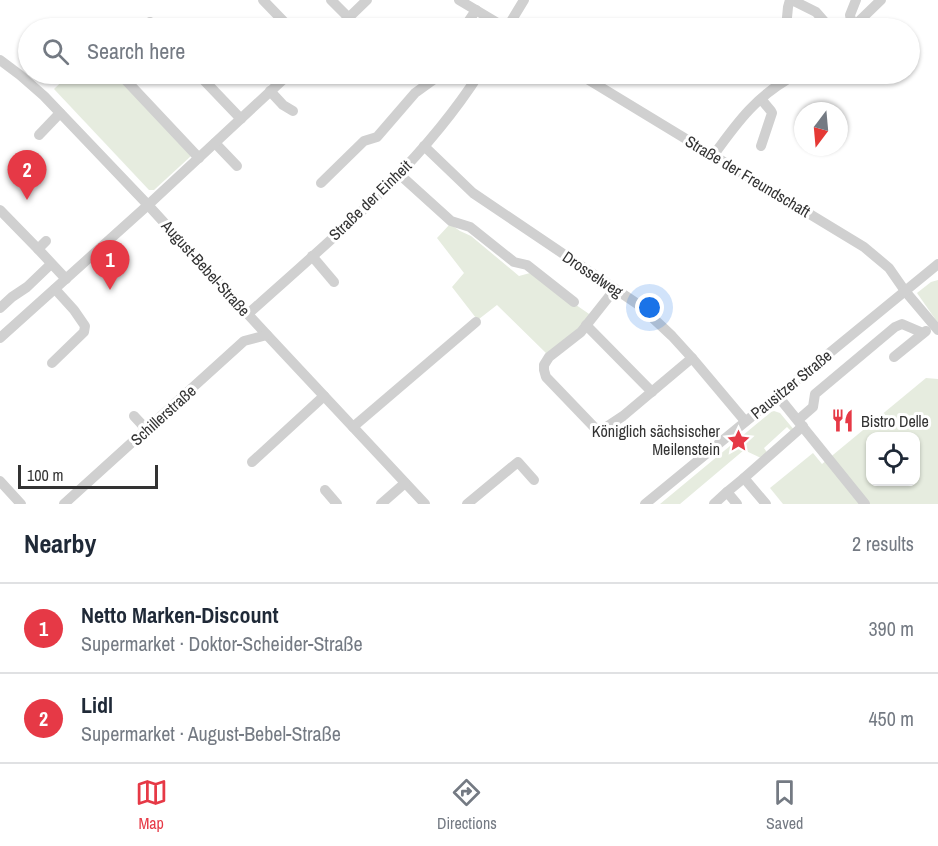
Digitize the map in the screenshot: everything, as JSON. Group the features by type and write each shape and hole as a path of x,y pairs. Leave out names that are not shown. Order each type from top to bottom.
{"street":[{"path":"263,0 280,18"},
{"path":"332,0 341,18"},
{"path":"350,18 367,0"},
{"path":"459,0 489,18"},
{"path":"512,18 524,0"},
{"path":"787,18 791,0 816,12 821,18"},
{"path":"851,18 856,0"},
{"path":"862,18 881,0"},
{"path":"471,18 476,10"},
{"name":"August-Bebel-Straße","path":"0,60 18,74"},
{"name":"August-Bebel-Straße","path":"30,84 148,205 425,504"},
{"path":"129,84 199,158"},
{"path":"208,84 241,119"},
{"path":"0,338 278,84"},
{"path":"321,183 364,141 377,137 415,93 427,84"},
{"name":"Straße der Einheit","path":"248,314 399,174 472,84"},
{"name":"Straße der Freundschaft","path":"595,84 864,247 890,268 905,291 936,328"},
{"path":"713,156 739,120 776,84"},
{"path":"270,91 283,105 293,111"},
{"path":"760,99 772,113 762,146"},
{"path":"39,135 60,113"},
{"path":"215,143 237,166"},
{"name":"Drosselweg","path":"424,146 473,193 639,306 692,358 745,421"},
{"path":"399,174 451,221 470,227 514,262 527,266 574,302"},
{"path":"0,210 66,279"},
{"path":"38,249 46,241"},
{"path":"312,256 334,282"},
{"path":"0,308 51,264"},
{"name":"Pausitzer Straße","path":"645,504 938,264"},
{"path":"52,363 84,332 85,326 55,289"},
{"path":"615,289 580,332 549,357 544,370 546,377 594,427 602,430 623,416 692,358"},
{"path":"353,427 476,322"},
{"path":"714,504 801,423 813,407 815,394 895,327 902,324 923,333"},
{"path":"586,325 652,392"},
{"path":"894,357 923,333 936,328"},
{"name":"Schillerstraße","path":"64,504 77,500 147,430 244,341 267,335"},
{"path":"777,395 865,504"},
{"path":"252,462 324,396"},
{"path":"134,416 147,430"},
{"path":"467,504 518,462 534,480"},
{"path":"744,478 766,504"},
{"path":"0,481 21,504"},
{"path":"381,504 405,483"},
{"path":"325,490 337,504"},
{"path":"727,492 737,504"}],"shaded area":[{"path":"59,84 124,84 191,156 154,190 149,190 54,89"},
{"path":"450,224 471,236 519,276 530,273 592,316 548,355 497,305 479,319 476,318 452,287 464,273 437,238"},
{"path":"938,280 938,323 917,293 931,282"},
{"path":"926,378 938,379 938,504 783,504 770,488 813,453 822,464"},
{"path":"771,412 780,413 795,431 792,432 787,427 764,448 768,454 761,458 744,450 680,504 660,504"}],"place":[{"name":"Lidl","path":"27,200"},
{"name":"Netto Marken-Discount","path":"110,290"},
{"name":"Bistro Delle","path":"843,421"},
{"name":"Königlich sächsischer Meilenstein","path":"738,440"}]}
